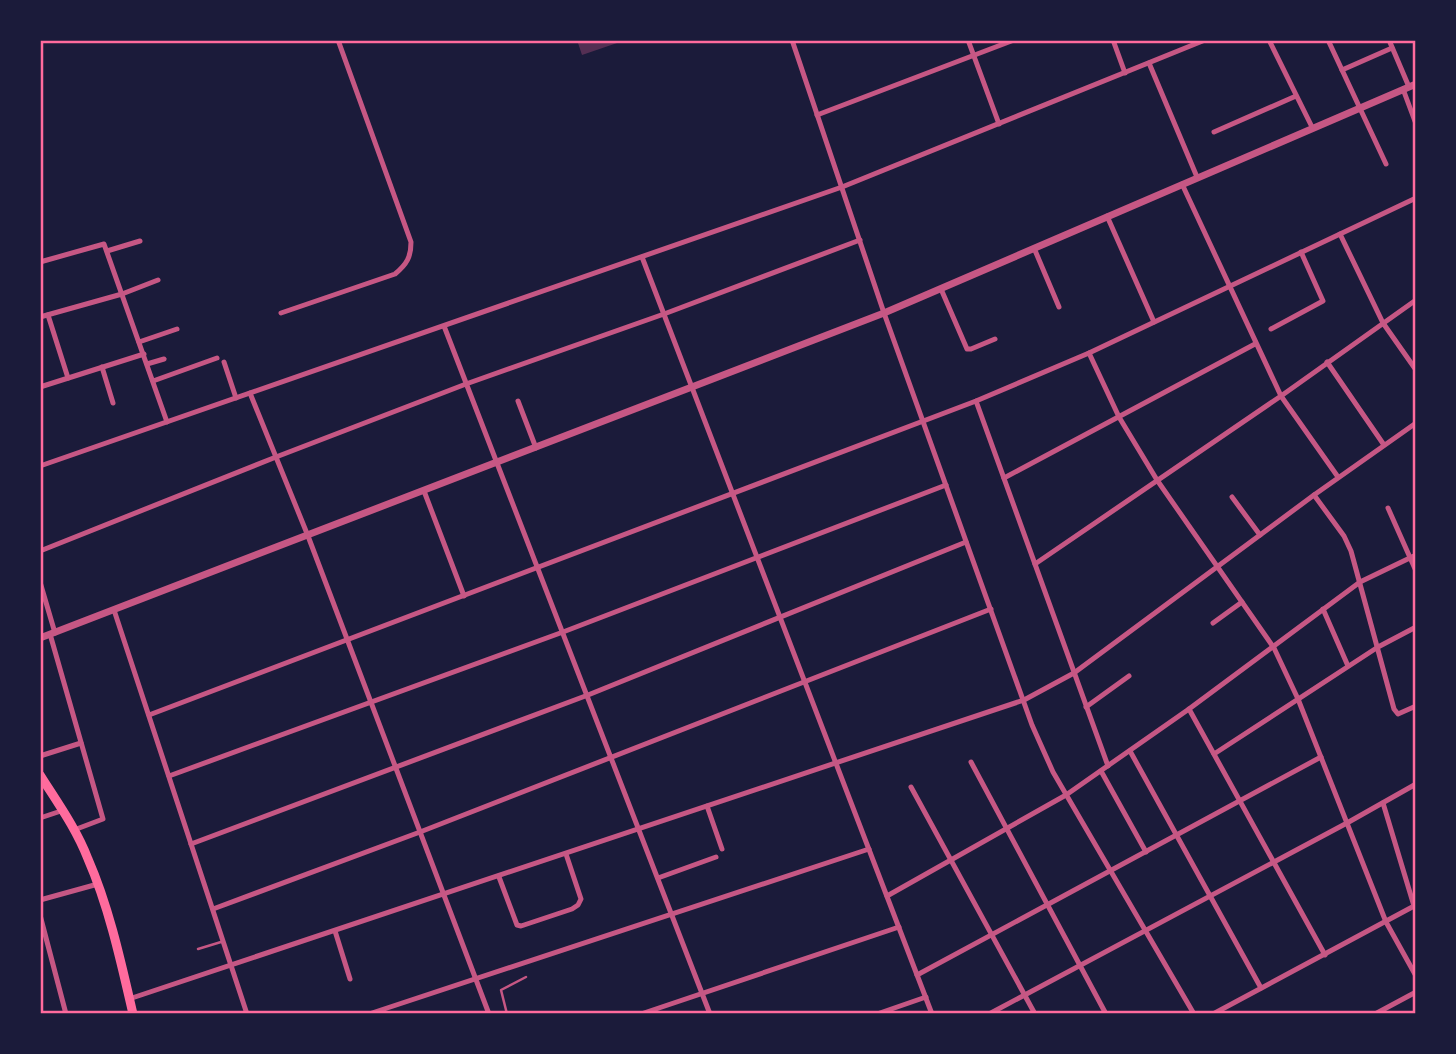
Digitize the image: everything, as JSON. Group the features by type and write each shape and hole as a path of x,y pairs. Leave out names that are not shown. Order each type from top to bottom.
{"main road":[{"path":"41,776 64,810 99,884 133,1014"}],"street":[{"path":"281,313 396,274 411,254 411,242 338,40"},
{"path":"801,40 793,42 884,313 1042,749 1194,1014"},
{"path":"968,40 999,124"},
{"path":"817,115 1014,40"},
{"path":"1113,40 1125,73"},
{"path":"40,466 842,187 1205,40"},
{"path":"1269,40 1312,127"},
{"path":"1328,40 1386,164"},
{"path":"1389,40 1411,86 1416,124"},
{"path":"1342,70 1392,48"},
{"path":"1149,63 1197,177"},
{"path":"40,638 884,313 1411,86"},
{"path":"1214,132 1296,96"},
{"path":"1182,184 1281,396 1338,477"},
{"path":"149,715 976,401 1088,353 1416,198"},
{"path":"1107,216 1154,322"},
{"path":"1340,234 1383,323 1416,370"},
{"path":"40,551 466,384 664,314 860,240"},
{"path":"107,251 140,241"},
{"path":"40,262 104,244 167,422"},
{"path":"1034,248 1059,307"},
{"path":"1271,329 1323,301 1301,252"},
{"path":"642,257 932,1014"},
{"path":"40,317 122,294 158,280"},
{"path":"941,289 967,349 995,339"},
{"path":"1035,564 1416,300"},
{"path":"48,315 68,378"},
{"path":"443,326 710,1014"},
{"path":"139,342 177,329"},
{"path":"1004,478 1255,344"},
{"path":"1088,353 1119,417 1157,480 1273,648 1298,699 1386,922 1416,976"},
{"path":"40,387 144,354"},
{"path":"153,380 217,358"},
{"path":"147,364 163,359"},
{"path":"224,362 236,398"},
{"path":"1327,362 1384,445"},
{"path":"102,368 113,403"},
{"path":"250,393 308,536 489,1014"},
{"path":"518,401 536,448"},
{"path":"976,401 1108,766"},
{"path":"130,999 1024,701 1074,673 1338,477 1416,423"},
{"path":"169,776 563,632 946,485"},
{"path":"424,491 464,596"},
{"path":"1314,495 1344,536 1351,551 1394,709 1398,714 1402,714 1416,706"},
{"path":"1232,497 1260,535"},
{"path":"1388,508 1413,557 1416,571"},
{"path":"191,844 587,695 966,542"},
{"path":"887,896 1066,795 1189,709 1360,582 1413,557"},
{"path":"40,582 103,819 74,831"},
{"path":"1213,623 1242,602"},
{"path":"213,909 421,832 990,609"},
{"path":"1323,609 1348,666"},
{"path":"114,610 247,1014"},
{"path":"1214,754 1378,647 1416,627"},
{"path":"1086,708 1129,676"},
{"path":"1189,709 1325,955"},
{"path":"40,756 81,743"},
{"path":"1130,751 1261,988"},
{"path":"917,975 1321,757"},
{"path":"971,762 1106,1014"},
{"path":"1101,771 1146,852"},
{"path":"989,1014 1416,784"},
{"path":"911,787 1035,1014"},
{"path":"1213,1014 1415,906 1382,803"},
{"path":"707,806 722,849"},
{"path":"40,818 64,810"},
{"path":"369,1014 869,849"},
{"path":"499,877 517,925 572,909 578,905 580,899 566,855"},
{"path":"658,878 716,857"},
{"path":"40,900 99,884"},
{"path":"40,915 66,1014"},
{"path":"641,1014 899,927"},
{"path":"335,931 350,979"},
{"path":"1375,1014 1416,992"},
{"path":"877,1014 926,997"}],"lane":[{"path":"198,949 223,941"},
{"path":"501,1014 507,1013 501,990 526,977"}],"building":[{"path":"577,40 620,40 620,42 582,55"}]}
